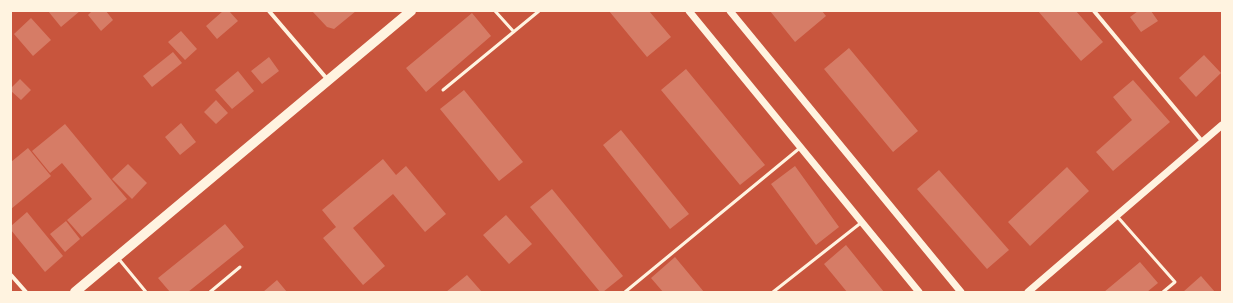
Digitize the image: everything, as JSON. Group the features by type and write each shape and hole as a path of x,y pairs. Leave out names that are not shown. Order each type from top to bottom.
{"main road":[{"path":"75,292 411,11"}],"street":[{"path":"269,11 328,80"},
{"path":"689,11 919,292"},
{"path":"730,11 961,292"},
{"path":"1094,11 1202,142"},
{"path":"1028,292 1222,125"},
{"path":"11,275 26,292"}],"lane":[{"path":"495,11 514,32"},
{"path":"443,90 539,11"},
{"path":"626,292 801,147"},
{"path":"1116,215 1174,282 1162,292"},
{"path":"774,292 862,222"},
{"path":"117,256 146,292"},
{"path":"210,292 240,268"}],"building":[{"path":"48,11 80,11 61,27"},
{"path":"92,11 106,11 113,20 101,31 88,15"},
{"path":"223,11 229,11 238,21 217,39 206,26"},
{"path":"312,11 356,11 334,29 327,27"},
{"path":"609,11 649,11 671,37 647,57"},
{"path":"770,11 822,11 826,16 795,42"},
{"path":"1038,11 1076,11 1103,42 1081,61"},
{"path":"1138,11 1151,11 1158,21 1141,32 1130,17"},
{"path":"472,13 491,36 426,92 406,68"},
{"path":"31,18 51,40 33,56 14,34"},
{"path":"181,31 197,49 185,60 168,42"},
{"path":"849,48 918,131 893,152 824,69"},
{"path":"173,52 182,63 152,87 143,76"},
{"path":"1204,55 1221,73 1196,97 1179,78"},
{"path":"269,57 279,71 262,84 251,71"},
{"path":"686,69 765,165 740,185 661,90"},
{"path":"238,71 254,91 232,109 215,90"},
{"path":"20,79 31,90 21,100 11,91 11,88"},
{"path":"1133,80 1170,122 1113,171 1096,152 1132,120 1113,97"},
{"path":"464,90 523,162 499,181 440,109"},
{"path":"216,100 228,113 216,124 204,112"},
{"path":"181,123 196,142 180,155 165,137"},
{"path":"65,124 127,199 82,237 67,220 92,199 62,163 50,173 32,151"},
{"path":"621,130 689,214 670,229 603,145"},
{"path":"28,148 51,176 11,209 11,162"},
{"path":"383,159 396,175 406,166 446,214 425,232 393,194 353,228 385,266 363,285 323,238 336,227 322,210"},
{"path":"128,164 147,183 132,199 112,179"},
{"path":"795,166 839,227 816,245 771,184"},
{"path":"1067,167 1089,191 1030,246 1008,222"},
{"path":"939,170 1009,250 987,269 917,189"},
{"path":"552,189 623,276 603,292 600,292 530,207"},
{"path":"27,212 63,256 45,272 11,230 11,226"},
{"path":"506,215 532,244 509,264 483,235"},
{"path":"66,221 80,239 65,252 50,234"},
{"path":"225,224 244,247 188,292 170,292 158,278"},
{"path":"846,245 884,292 847,292 824,264"},
{"path":"675,257 704,292 663,292 651,278"},
{"path":"1140,262 1158,283 1147,292 1104,292"},
{"path":"467,275 482,292 446,292"},
{"path":"1201,276 1215,292 1183,292"},
{"path":"277,280 287,292 263,292"}]}
